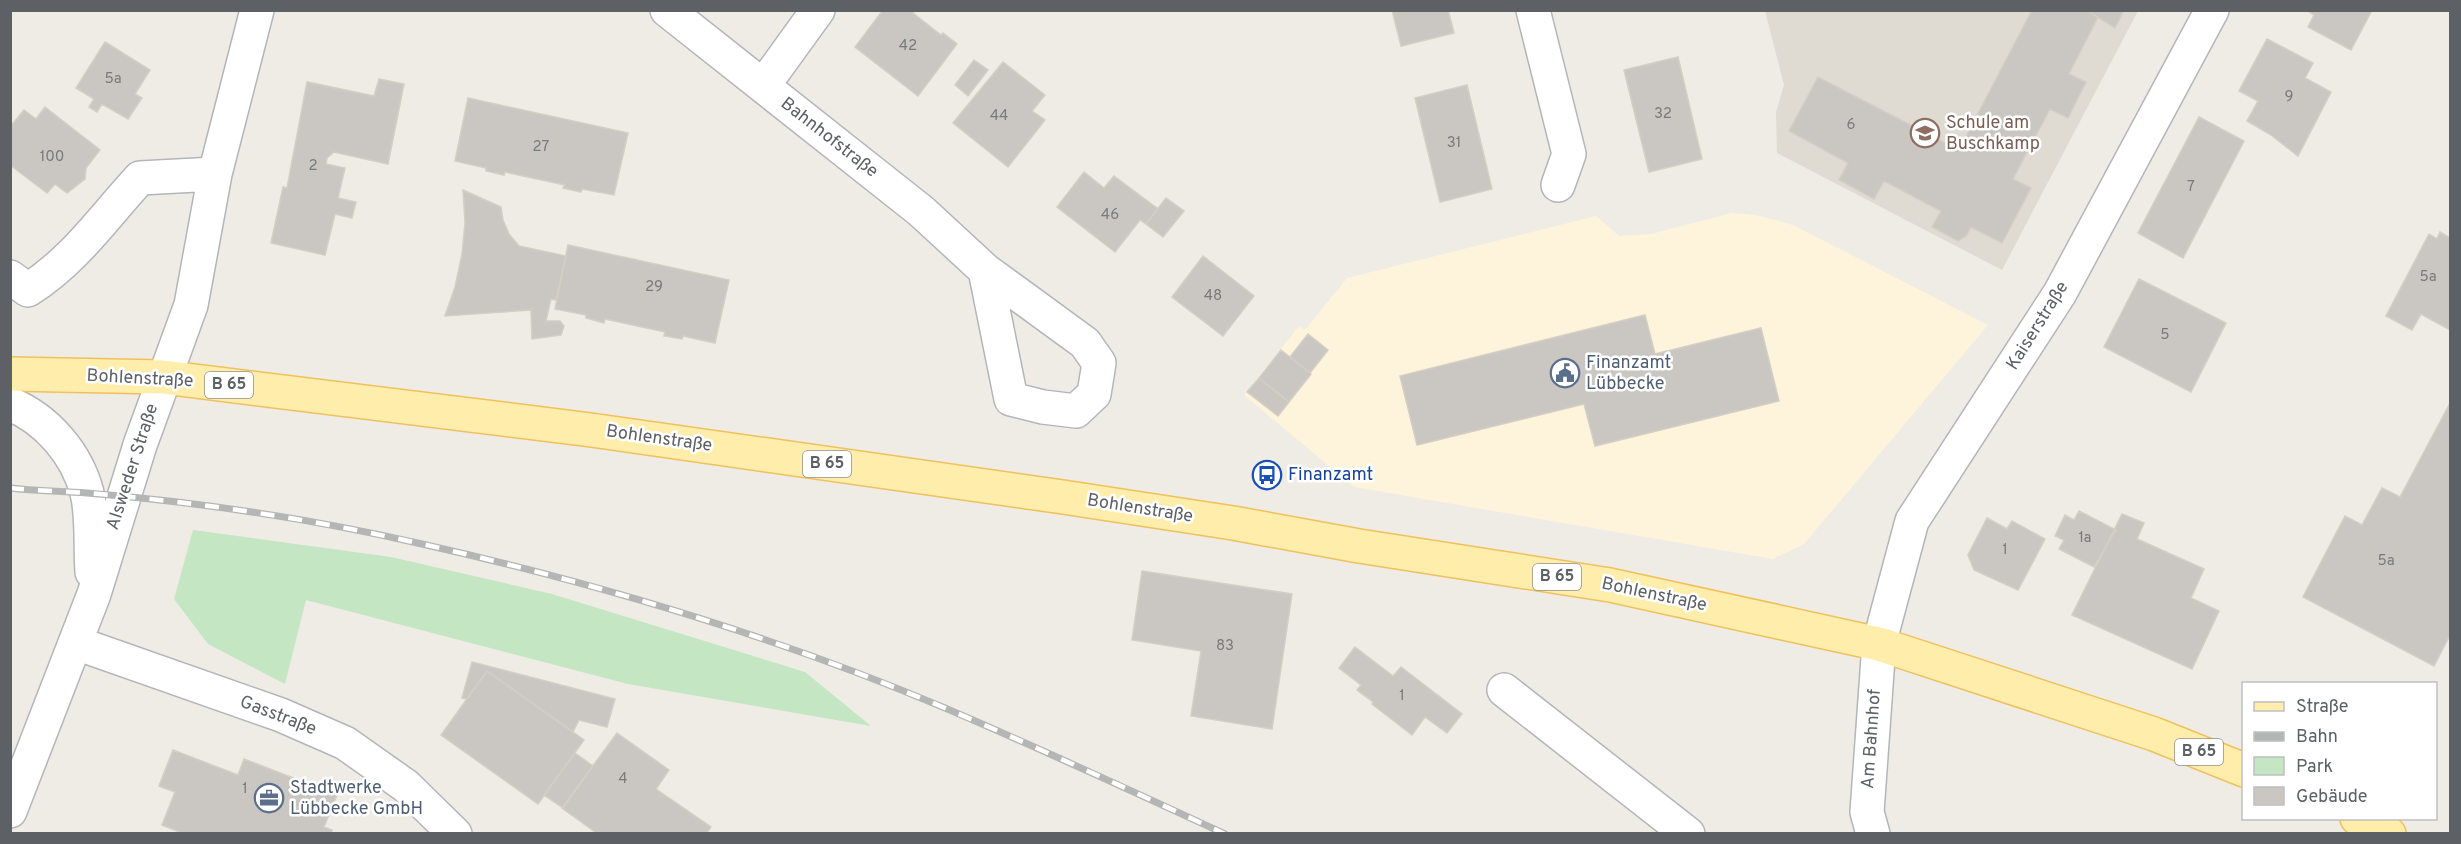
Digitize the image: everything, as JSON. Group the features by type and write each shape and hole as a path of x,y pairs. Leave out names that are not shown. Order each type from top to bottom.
{"main road":[{"name":"Bohlenstraße","path":"10,374 163,377 591,430 1233,523 1359,546 1610,585 1879,644 2154,734 2242,769"},
{"path":"2359,820 2389,834"}],"street":[{"name":"Alsweder Straße","path":"10,811 76,643 163,377 192,305 215,174 257,10"},
{"name":"Bahnhofstraße","path":"667,10 921,211 985,270"},
{"path":"763,86 818,10"},
{"path":"1533,10 1569,154 1558,185"},
{"name":"Kaiserstraße","path":"1879,644 1912,520 2054,303 2212,10"},
{"path":"10,277 28,290 50,276 88,241 140,178 215,174"},
{"path":"10,404 37,419 70,452 87,493 93,594"},
{"name":"Gasstraße","path":"76,643 281,715 345,743 406,786 456,834"},
{"name":"Am Bahnhof","path":"1873,834 1867,812 1879,644"},
{"path":"1504,690 1688,834"}],"shaded area":[{"name":"Schule am Buschkamp","path":"1765,11 2138,11 2002,270 1777,153 1776,112 1784,85"},
{"path":"1732,213 1755,215 1793,225 1988,325 1804,544 1773,559 1354,487 1244,395 1299,326 1305,330 1347,278 1596,216 1619,236 1651,234"}],"green space":[{"path":"193,530 391,557 552,594 805,672 871,726 628,684 306,600 285,684 208,644 174,599"}],"building":[{"path":"883,10 915,10 913,13 941,35 943,33 957,44 918,96 855,47"},
{"path":"1392,10 1448,10 1454,33 1401,46"},
{"path":"2032,10 2086,10 2098,17 2069,74 2086,82 2068,118 2050,109 2013,179 2031,188 2002,243 1971,227 1966,236 1958,241 1932,227 1941,211 1884,181 1874,199 1839,180 1848,163 1789,131 1818,77 1959,150"},
{"path":"2086,10 2124,10 2115,28"},
{"path":"2306,10 2372,10 2351,50 2308,27 2314,15"},
{"path":"2267,39 2313,63 2305,78 2331,92 2298,156 2271,135 2247,121 2258,101 2239,91"},
{"path":"105,42 150,70 135,94 142,98 128,119 102,104 97,112 89,107 94,99 76,88"},
{"path":"1678,57 1702,159 1649,172 1624,70"},
{"path":"974,60 988,70 968,96 955,85"},
{"path":"1003,62 1045,95 1032,111 1045,120 1008,167 953,123"},
{"path":"379,79 404,84 388,164 334,152 327,158 326,164 345,168 338,198 356,202 352,218 335,214 325,255 271,243 283,187 287,188 307,82 374,96"},
{"path":"1467,85 1492,189 1440,202 1415,98"},
{"path":"468,98 628,133 614,195 582,189 581,192 563,188 565,185 505,172 504,175 455,161"},
{"path":"45,107 100,150 86,168 85,179 67,193 55,184 47,193 10,165 10,127 24,110 36,119"},
{"path":"2199,117 2244,141 2183,258 2138,233"},
{"path":"1084,172 1104,188 1114,176 1158,209 1146,224 1140,220 1115,252 1057,207"},
{"path":"463,190 501,207 509,234 519,246 566,256 556,300 551,299 546,321 560,321 564,326 561,335 532,339 531,310 445,316 455,287 462,254 465,223"},
{"path":"1166,198 1184,211 1163,237 1146,224"},
{"path":"2440,232 2450,238 2450,330 2421,314 2412,330 2386,316 2429,234 2437,239"},
{"path":"568,245 729,280 715,343 683,336 682,339 664,336 665,332 605,319 604,323 586,318 586,315 555,309"},
{"path":"1203,256 1254,296 1223,336 1172,297"},
{"path":"2139,279 2226,323 2191,392 2104,347"},
{"path":"1645,315 1655,354 1761,328 1779,401 1595,446 1584,404 1417,445 1400,376"},
{"path":"1308,334 1328,350 1310,373 1290,357"},
{"path":"1281,350 1311,374 1289,402 1259,378"},
{"path":"1259,378 1289,402 1278,416 1247,392"},
{"path":"2450,403 2450,635 2434,666 2303,597 2345,516 2362,525 2382,488 2400,497"},
{"path":"2079,511 2116,530 2094,567 2059,549 2064,540 2055,536 2065,515 2074,520"},
{"path":"2122,514 2144,523 2137,539 2204,569 2191,598 2219,611 2192,669 2072,615"},
{"path":"1987,518 2007,529 2012,521 2045,539 2018,590 1974,570 1968,555"},
{"path":"1142,571 1292,594 1272,729 1191,716 1201,651 1132,640"},
{"path":"1355,647 1393,676 1401,667 1462,714 1447,733 1425,717 1412,735 1372,704 1373,702 1357,690 1361,685 1339,668"},
{"path":"472,662 615,699 607,727 579,720 573,732 487,671 467,699 462,698"},
{"path":"487,671 584,740 538,804 441,735"},
{"path":"617,733 669,770 656,789 711,827 706,834 598,834 562,808"},
{"path":"173,750 238,775 244,759 337,795 324,827 332,830 331,834 185,834 162,825 175,792 159,786"},
{"path":"575,753 593,766 563,808 544,795"}],"railway":[{"path":"10,488 171,501 297,519 422,544 621,595 753,635 882,682 1225,834"}],"place":[{"name":"Schule am Buschkamp","path":"1925,133"},
{"name":"Finanzamt Lübbecke","path":"1565,373"},
{"name":"Finanzamt","path":"1267,475"},
{"name":"Stadtwerke Lübbecke GmbH","path":"269,798"}]}
